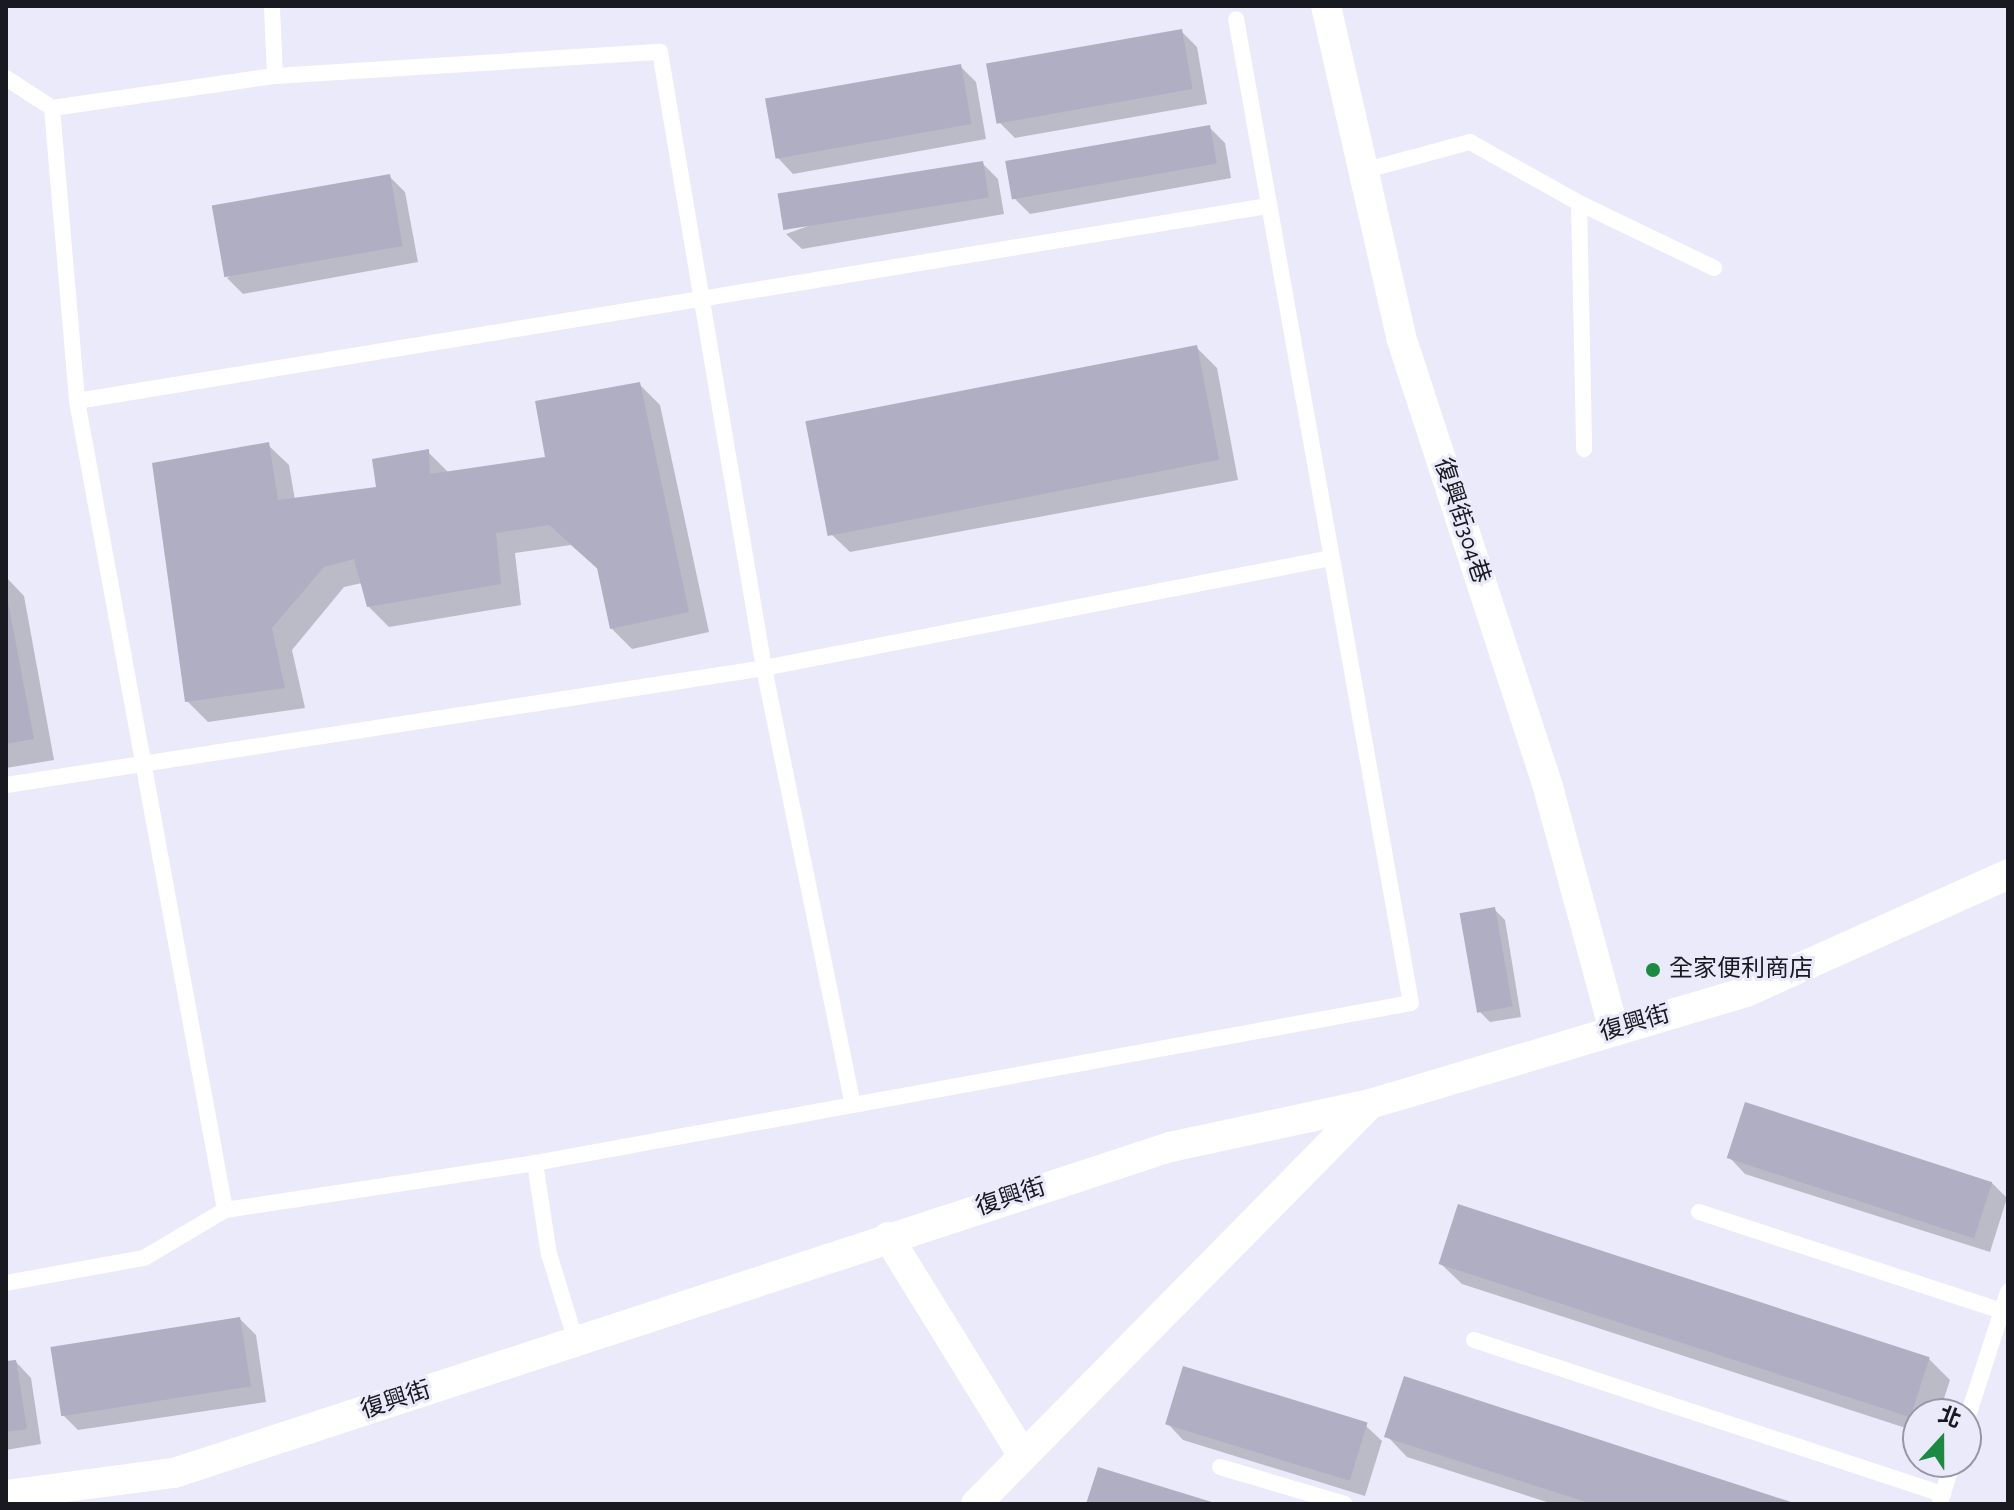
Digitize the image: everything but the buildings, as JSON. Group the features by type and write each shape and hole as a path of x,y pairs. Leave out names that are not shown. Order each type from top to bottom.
{"street":[{"name":"復興街304巷","path":"1326,6 1401,337 1549,791 1614,1031"},
{"name":"復興街","path":"6,1495 174,1473 1170,1147 1370,1104 1746,992 2008,874"},
{"path":"976,1504 1370,1104"},
{"path":"888,1237 1023,1456"}],"lane":[{"path":"272,6 275,76"},
{"path":"6,1283 144,1258 225,1210 535,1163 1411,1003 1236,19"},
{"path":"6,78 52,108 275,76 660,52 705,298 764,668 853,1104"},
{"path":"52,108 77,401 225,1210"},
{"path":"1363,171 1470,142 1579,203 1714,268"},
{"path":"1579,203 1584,449"},
{"path":"77,401 1268,206"},
{"path":"6,785 764,668 1331,558"},
{"path":"535,1163 549,1254 576,1342"},
{"path":"1699,1212 2002,1311"},
{"path":"1974,1398 2008,1292"},
{"path":"1474,1340 1941,1499 1948,1478"},
{"path":"1220,1467 1345,1504"}],"place":[{"name":"全家便利商店","path":"1653,970"}]}
